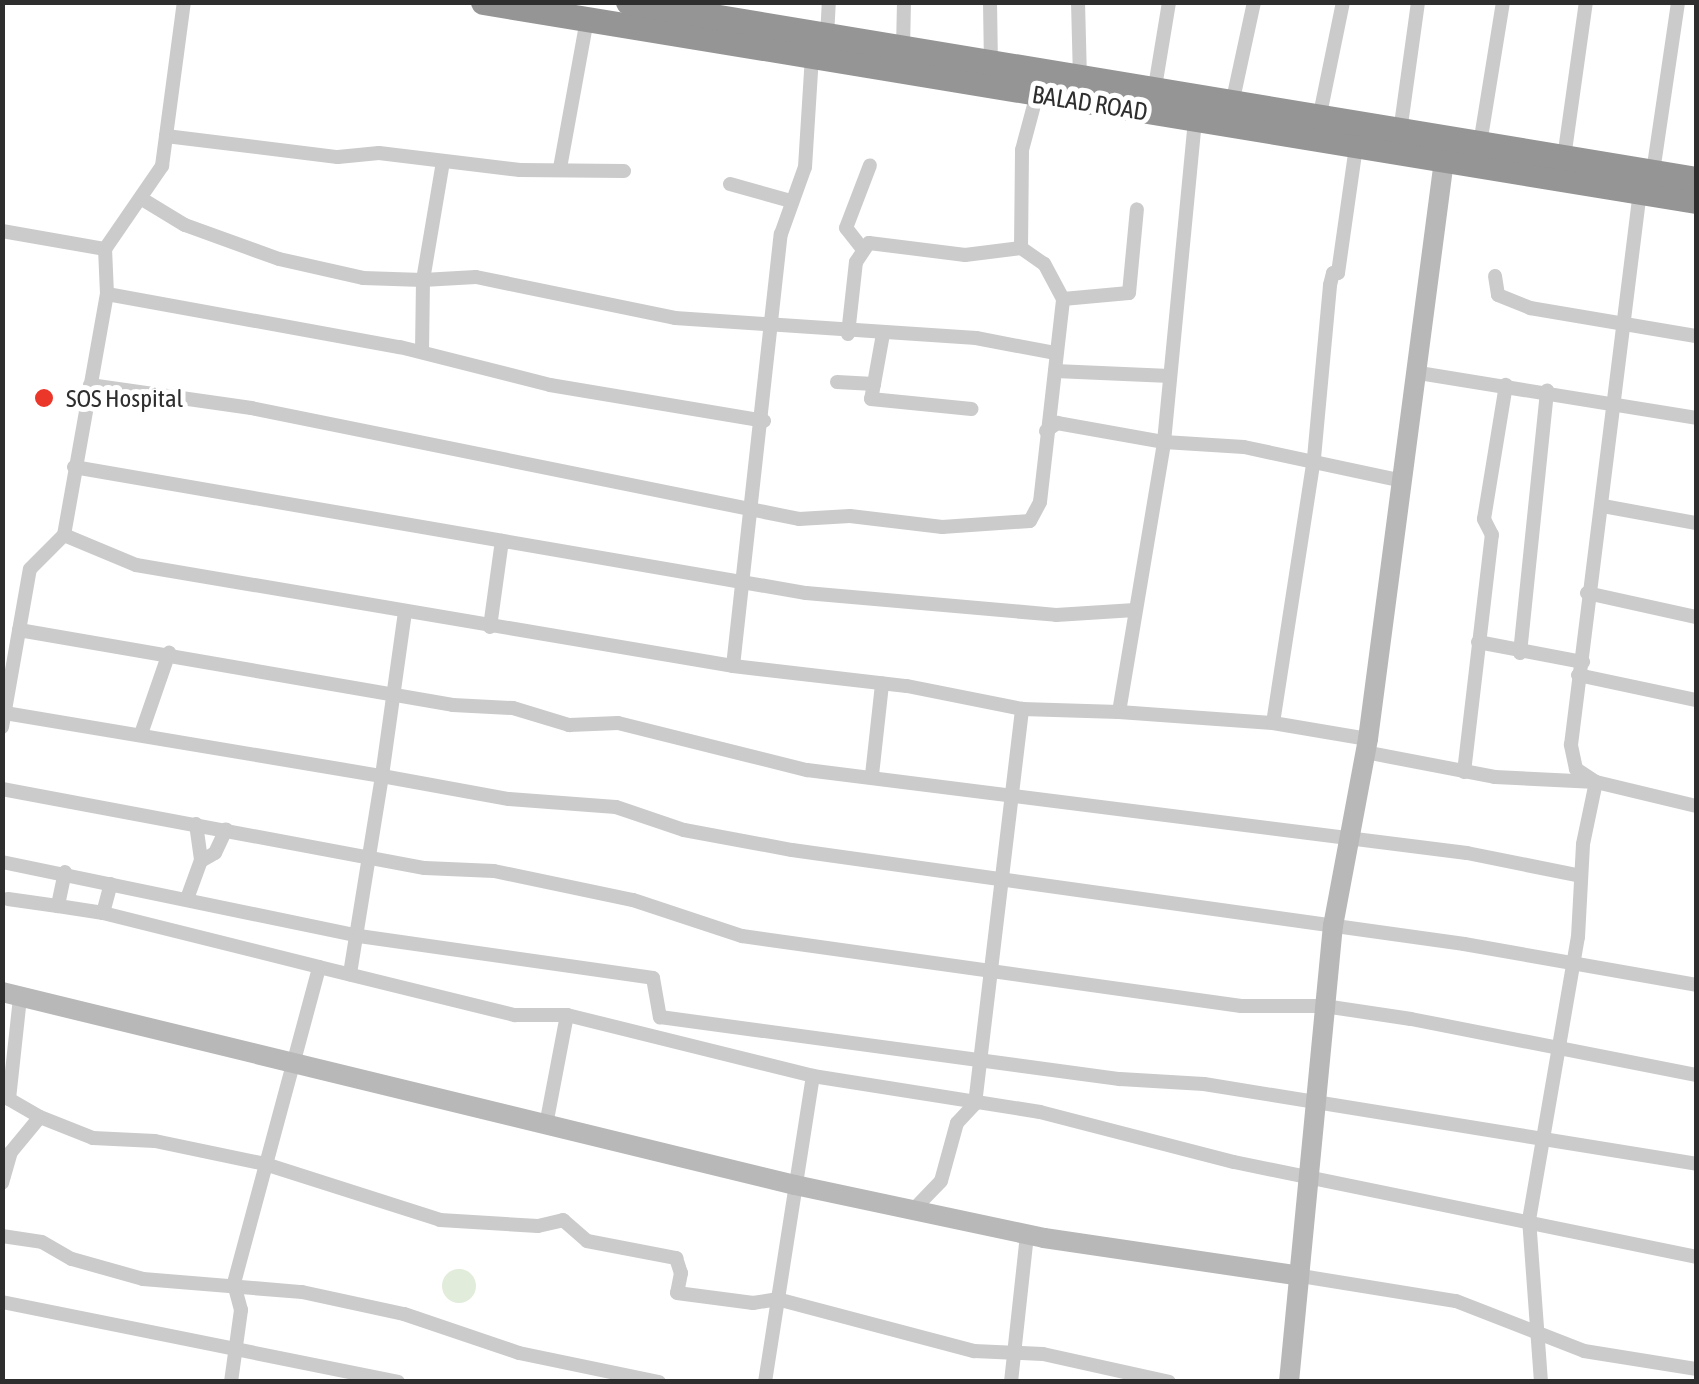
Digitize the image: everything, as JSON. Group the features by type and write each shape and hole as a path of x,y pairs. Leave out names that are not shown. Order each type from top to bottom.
{"highway":[{"name":"BALAD ROAD","path":"484,2 588,19 819,46 903,49 991,67 1564,158 1696,201"},
{"name":"BALAD ROAD","path":"628,2 748,14 819,46 1037,94 1444,160 1646,182 1696,179"}],"street":[{"path":"184,2 162,166 105,248 108,294 64,535 30,569 4,720 142,731 509,798 616,808 723,839 1000,882 1333,926 1696,986"},
{"path":"733,666 764,421 781,234 805,167 819,46 829,2"},
{"path":"903,49 904,2"},
{"path":"990,2 991,67"},
{"path":"1078,2 1080,81"},
{"path":"1154,93 1169,2"},
{"path":"1232,105 1254,2"},
{"path":"1319,119 1344,2"},
{"path":"1400,132 1418,2"},
{"path":"1480,144 1503,2"},
{"path":"1564,158 1586,2"},
{"path":"1596,782 1576,769 1570,745 1587,593 1603,506 1621,324 1678,2"},
{"path":"560,168 588,19"},
{"path":"1021,248 1022,150 1037,94"},
{"path":"1119,712 1164,442 1195,120"},
{"path":"166,136 338,157 380,154 443,162 624,171"},
{"path":"1273,723 1314,458 1330,286 1333,272 1338,273 1356,146"},
{"path":"1289,1382 1312,1101 1333,926 1367,745 1419,373 1444,160"},
{"path":"422,352 423,280 443,162"},
{"path":"90,386 252,408 561,474 752,505 799,519 850,516 942,526 1030,521 1040,502 1063,299 1044,264 1021,248 965,255 862,247 846,228 870,165"},
{"path":"730,184 791,201"},
{"path":"142,200 186,225 280,259 364,278 476,277 606,308 771,329 976,338 1055,353"},
{"path":"1063,299 1129,293 1137,209"},
{"path":"2,232 105,248"},
{"path":"848,334 862,247"},
{"path":"1495,276 1498,295 1530,308 1696,336"},
{"path":"108,294 422,352 550,385 764,421"},
{"path":"884,334 871,398 972,409"},
{"path":"1054,371 1170,376"},
{"path":"1419,373 1613,400 1696,418"},
{"path":"838,382 874,384"},
{"path":"1464,772 1492,535 1484,518 1506,385"},
{"path":"1520,652 1547,390"},
{"path":"1046,431 1057,424 1164,442 1314,458 1402,481"},
{"path":"74,467 742,583 1056,616 1134,610"},
{"path":"1603,506 1696,523"},
{"path":"64,535 136,564 490,626 733,666 882,684 1022,709 1273,723 1464,772 1596,782 1696,806"},
{"path":"490,626 502,541"},
{"path":"1587,593 1696,617"},
{"path":"350,974 372,856 406,612"},
{"path":"19,630 395,694 513,708 569,724 618,724 807,770 872,775 1349,841 1467,853 1581,876"},
{"path":"1478,642 1696,700"},
{"path":"142,731 169,653"},
{"path":"872,775 882,684"},
{"path":"915,1208 941,1181 957,1123 975,1104 1022,709"},
{"path":"1541,1382 1529,1220 1572,963 1596,782"},
{"path":"2,790 424,868 494,871 633,900 742,936 1241,1006 1324,1006 1696,1075"},
{"path":"188,896 201,861 196,824"},
{"path":"201,861 215,853 226,829"},
{"path":"2,862 188,896 359,936 653,978 660,1016 1452,1120 1542,1143 1696,1164"},
{"path":"58,906 66,872"},
{"path":"103,913 111,884"},
{"path":"8,898 103,913 514,1015 566,1016 814,1076 1040,1112 1305,1176 1696,1257"},
{"path":"231,1382 241,1310 234,1283 297,1062 319,967"},
{"path":"1169,1382 1016,1350 974,1351 777,1299 752,1303 677,1293 681,1274 676,1258 587,1242 563,1220 538,1226 440,1220 265,1164 155,1141 93,1138 40,1118 6,1098 12,995 796,1184 1027,1234 1456,1302 1584,1351 1696,1369"},
{"path":"546,1125 566,1016"},
{"path":"765,1382 814,1076"},
{"path":"2,1183 11,1152 40,1118"},
{"path":"1011,1382 1027,1234"},
{"path":"2,1236 42,1242 72,1259 144,1278 234,1283 404,1314 519,1353 659,1382"},
{"path":"2,1302 398,1382"}],"green space":[{"path":"459,1269 471,1274 476,1286 471,1298 459,1303 447,1298 442,1286 447,1274"}],"place":[{"name":"SOS Hospital","path":"44,398"}]}
